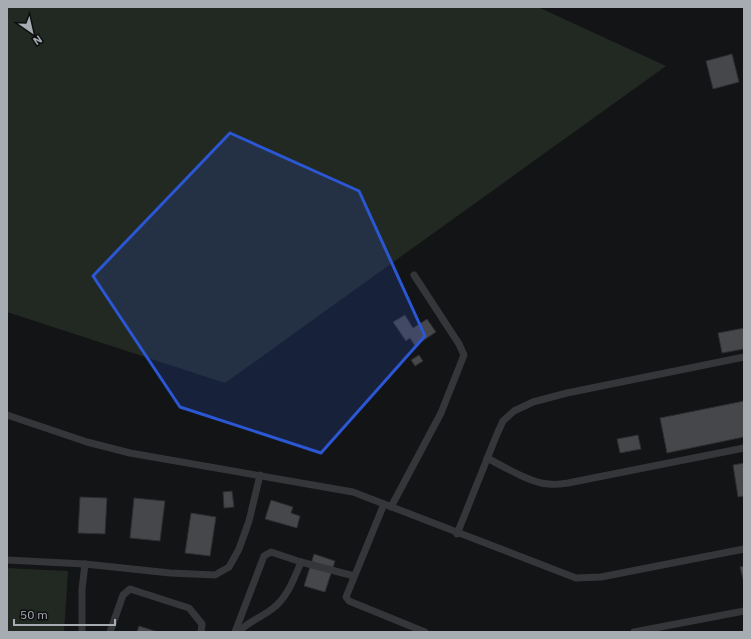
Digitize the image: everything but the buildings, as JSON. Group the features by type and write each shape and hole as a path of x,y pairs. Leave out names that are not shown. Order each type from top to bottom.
{"lane":[{"path":"414,275 459,344 464,355 441,413 387,506 354,576 346,597 349,601 425,632"},
{"path":"457,534 503,421 514,411 533,402 567,393 744,357"},
{"path":"7,415 87,442 123,451 353,492 457,534 576,578 587,579 744,549"},
{"path":"487,458 525,476 547,484 554,484 568,483 744,448"},
{"path":"7,560 85,564 170,573 215,575 228,567 239,549 249,521 260,475"},
{"path":"235,632 264,556 272,552 301,562 354,576"},
{"path":"238,632 250,621 272,609 292,587 301,562"},
{"path":"82,632 82,589 85,564"},
{"path":"110,632 122,595 127,590 132,589 189,608 202,624 201,632"},
{"path":"634,632 744,611"}],"highlighted area":[{"path":"230,133 359,191 425,336 321,453 180,407 93,276"}],"shaded area":[{"path":"7,7 538,7 666,66 225,383 7,312"},
{"path":"7,568 68,571 64,632 7,632"}]}
